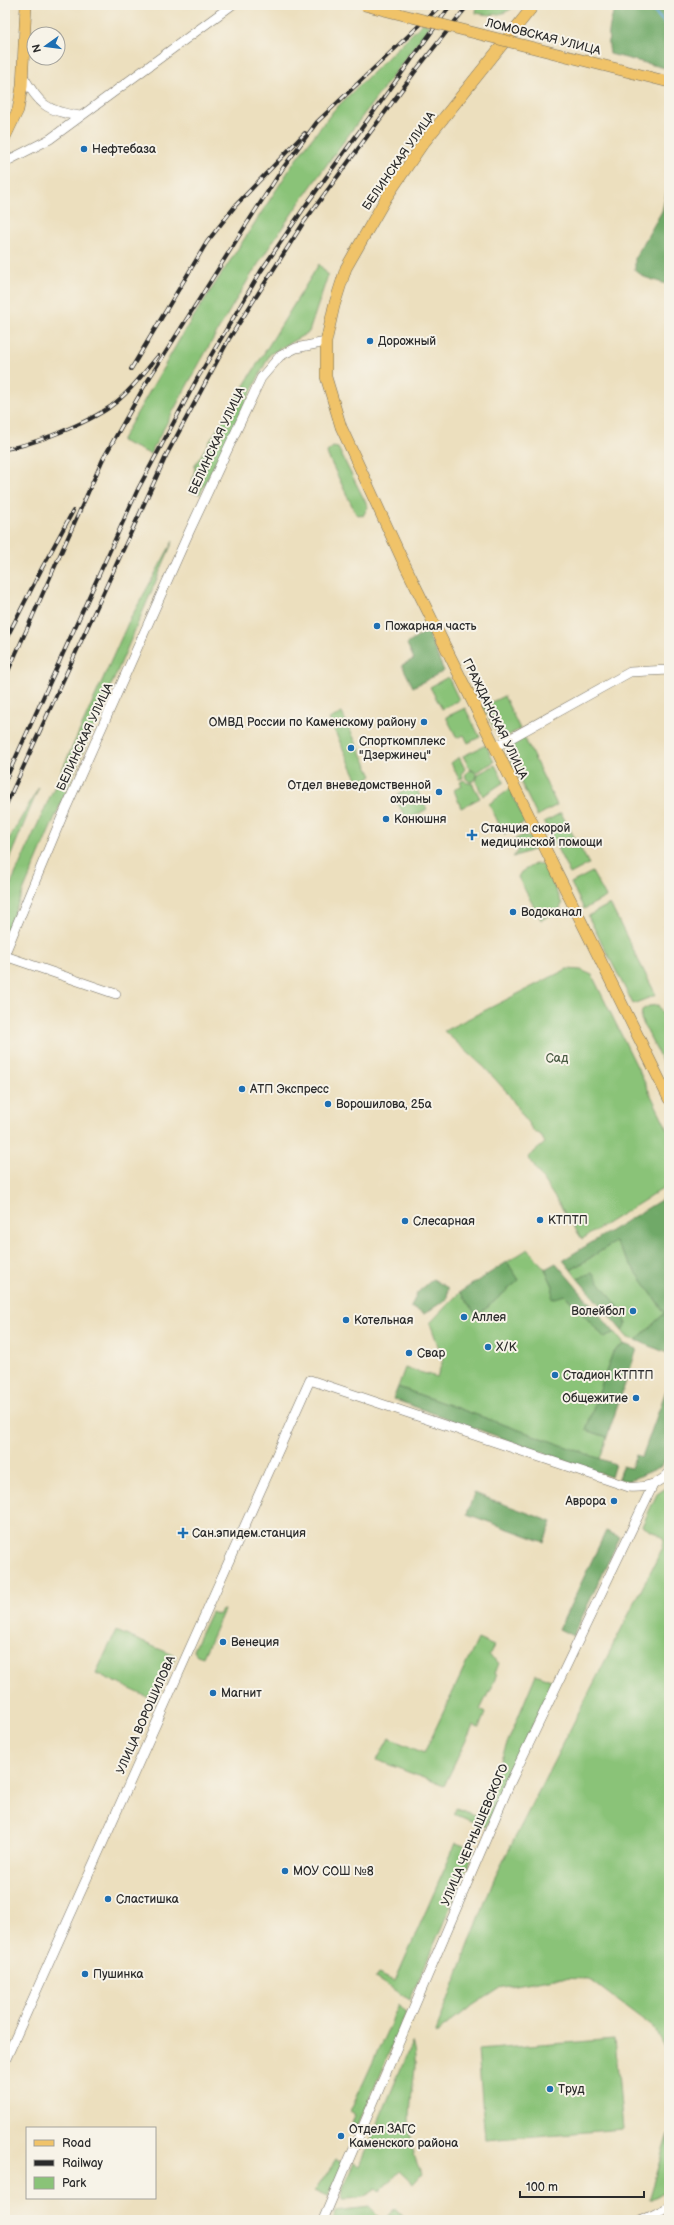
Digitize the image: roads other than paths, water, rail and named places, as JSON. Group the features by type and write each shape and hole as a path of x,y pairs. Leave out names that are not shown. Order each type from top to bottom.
{"main road":[{"path":"5,137 18,110 23,76 26,5"},
{"name":"ЛОМОВСКАЯ УЛИЦА","path":"364,5 669,82"},
{"name":"БЕЛИНСКАЯ УЛИЦА","path":"326,342 334,306 346,268 386,198 422,145 534,5"},
{"name":"ГРАЖДАНСКАЯ УЛИЦА","path":"326,342 326,377 342,427 401,557 669,1099"}],"street":[{"path":"5,162 50,139 232,5"},
{"path":"23,76 34,94 43,104 57,113 80,116"},
{"name":"БЕЛИНСКАЯ УЛИЦА","path":"5,952 61,819 189,532 261,378 280,356 296,348 326,342"},
{"path":"495,747 630,672 669,670"},
{"path":"5,956 116,994"},
{"name":"УЛИЦА ВОРОШИЛОВА","path":"5,2061 310,1380 630,1487 642,1488 653,1485"},
{"name":"УЛИЦА ЧЕРНЫШЕВСКОГО","path":"323,2220 510,1783 653,1485 664,1479 669,1473"},
{"path":"643,2220 669,2206"}],"waterway":[{"path":"648,5 669,28"}],"railway":[{"path":"5,678 103,459 145,385 246,225 283,168 317,122 441,5"},
{"path":"5,781 138,489 197,379 261,271 306,205 451,5"},
{"path":"5,807 167,454 229,339 304,222 417,69 468,5"},
{"path":"131,369 207,242 236,205 305,133"},
{"path":"5,449 17,447 44,438 88,420 110,407 136,383 158,356"},
{"path":"5,641 73,511"}],"place":[{"name":"Нефтебаза","path":"84,149"},
{"name":"Дорожный","path":"370,341"},
{"name":"Пожарная часть","path":"377,626"},
{"name":"ОМВД России по Каменскому району","path":"424,722"},
{"name":"Спорткомплекс \"Дзержинец\"","path":"351,748"},
{"name":"Отдел вневедомственной охраны","path":"439,792"},
{"name":"Конюшня","path":"386,819"},
{"name":"Станция скорой медицинской помощи","path":"472,835"},
{"name":"Водоканал","path":"513,912"},
{"name":"АТП Экспресс","path":"242,1089"},
{"name":"Ворошилова, 25а","path":"328,1104"},
{"name":"КТПТП","path":"540,1220"},
{"name":"Слесарная","path":"405,1221"},
{"name":"Волейбол","path":"633,1311"},
{"name":"Аллея","path":"464,1317"},
{"name":"Котельная","path":"346,1320"},
{"name":"Х/К","path":"488,1347"},
{"name":"Свар","path":"409,1353"},
{"name":"Стадион КТПТП","path":"555,1375"},
{"name":"Общежитие","path":"636,1398"},
{"name":"Аврора","path":"614,1501"},
{"name":"Сан.эпидем.станция","path":"183,1533"},
{"name":"Венеция","path":"223,1642"},
{"name":"Магнит","path":"213,1693"},
{"name":"МОУ СОШ №8","path":"285,1871"},
{"name":"Сластишка","path":"108,1899"},
{"name":"Пушинка","path":"85,1974"},
{"name":"Труд","path":"550,2089"},
{"name":"Отдел ЗАГС Каменского района","path":"341,2136"}],"park label":[{"name":"Сад","path":"557,1058"}]}
